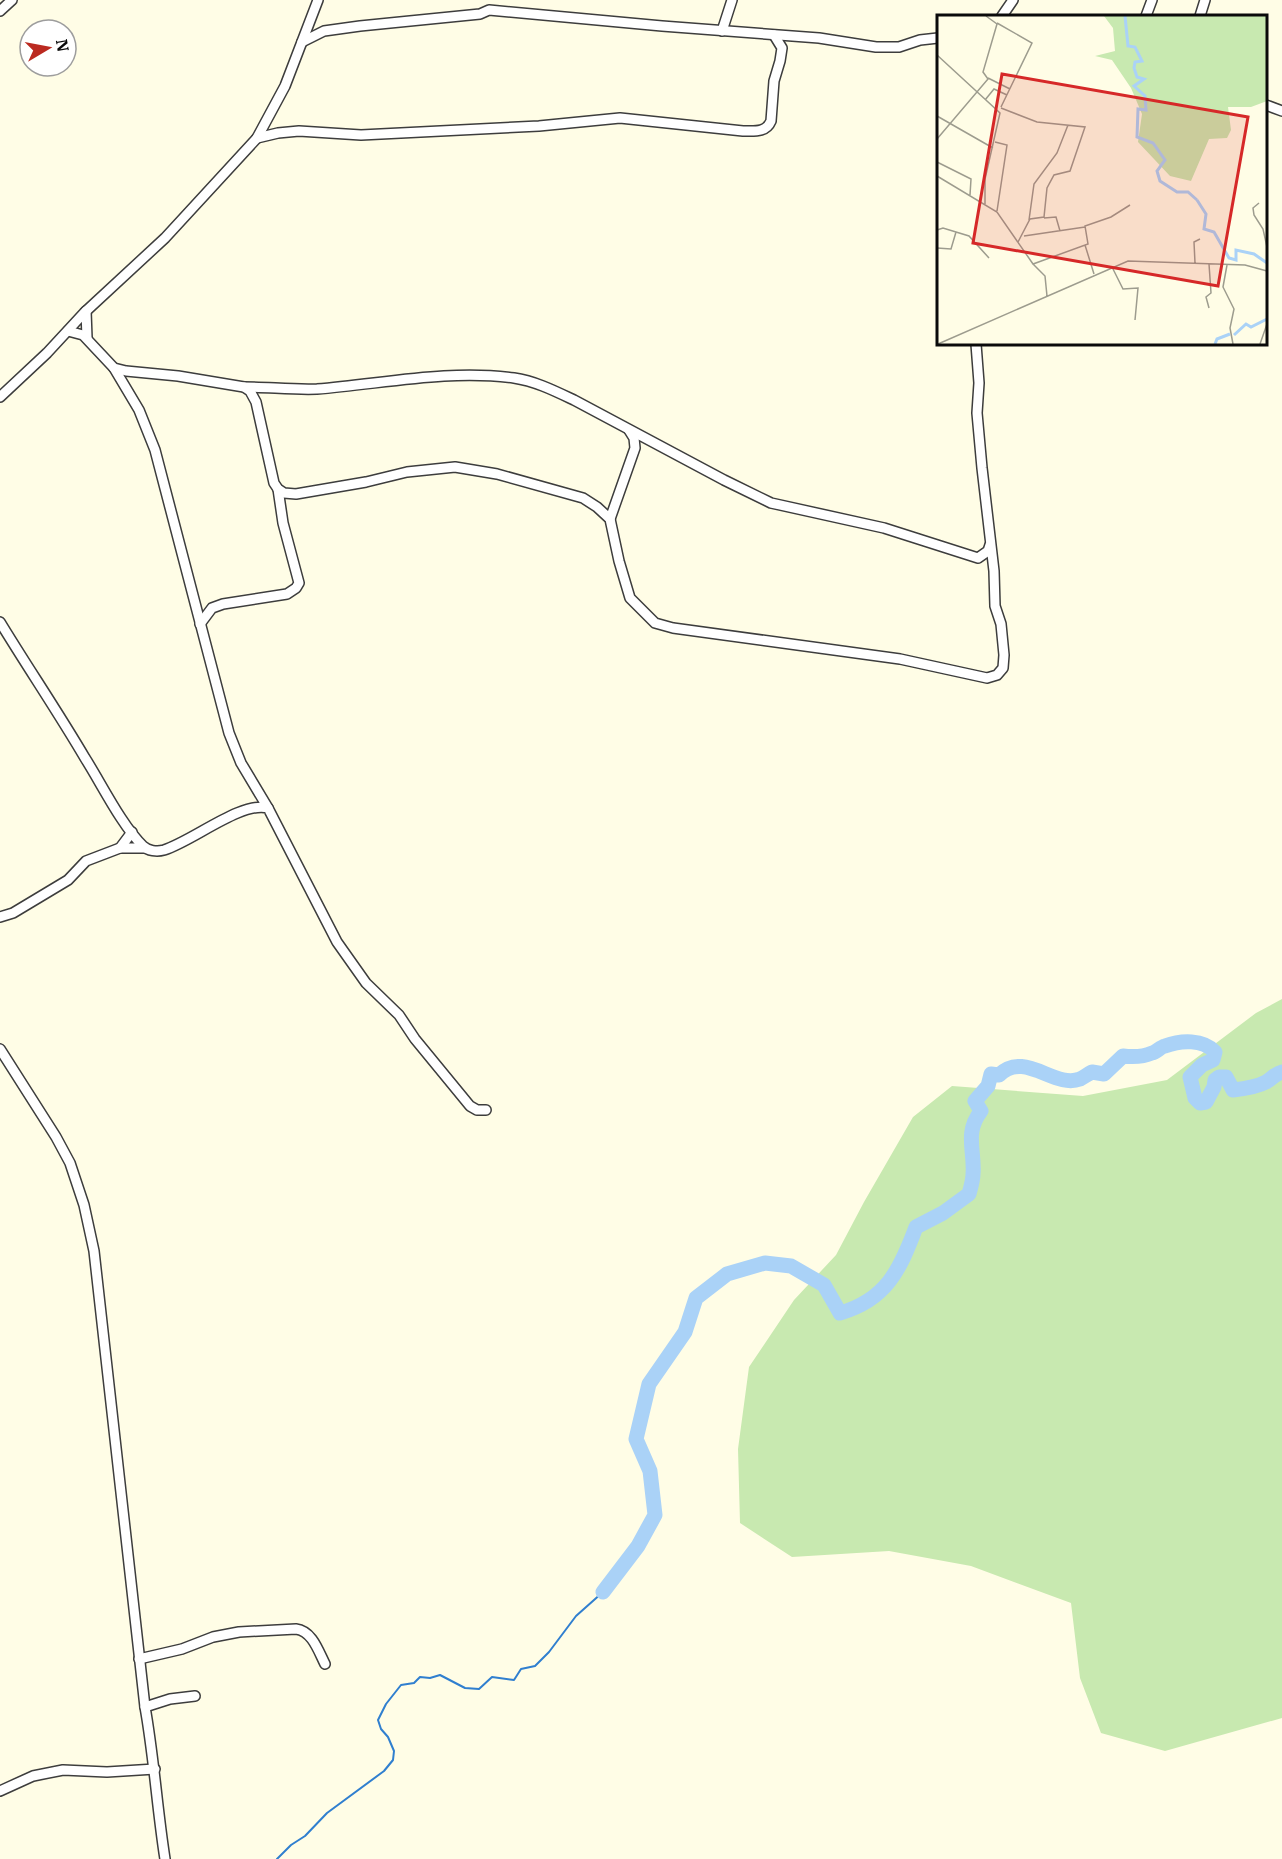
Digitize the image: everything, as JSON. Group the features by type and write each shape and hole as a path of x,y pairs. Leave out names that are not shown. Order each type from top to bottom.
{"street":[{"path":"0,11 12,0"},
{"path":"0,397 86,311 165,238 257,138 285,86 318,0"},
{"path":"722,31 732,0"},
{"path":"1003,15 1012,0"},
{"path":"1146,15 1152,0"},
{"path":"1200,15 1205,0"},
{"path":"302,42 324,31 480,14 489,10 819,38 876,47 899,47 920,40 937,38"},
{"path":"257,138 299,131 360,135 539,126 620,118 761,131 771,121 774,81 782,48 774,35"},
{"path":"1267,105 1282,111"},
{"path":"86,311 87,338"},
{"path":"68,331 87,338 114,368 139,410 155,450 200,624 230,733 241,763 268,808 337,942 366,983 399,1016 470,1106 477,1110 486,1110"},
{"path":"629,430 634,438 635,448 610,519 630,598 655,623 673,628 900,659 987,678 997,675 1003,668 1004,655 1001,624 994,606 995,588 977,413 979,383 976,345"},
{"path":"114,368 139,374 178,376 243,387 316,389 436,377 475,375 516,378 550,389 771,503 884,528 978,558 988,551 991,543"},
{"path":"243,387 250,391 256,402 274,483 284,493 296,494 366,482 407,472 455,467 497,474 583,498 610,519"},
{"path":"200,624 212,608 287,594 299,583 279,505 278,489"},
{"path":"279,505 296,494"},
{"path":"196,603 212,608"},
{"path":"0,622 144,848"},
{"path":"247,809 258,790"},
{"path":"0,917 13,913 68,880 86,861 120,848 163,851 247,809 260,806 268,808"},
{"path":"120,848 132,832"},
{"path":"2,1056 56,1137 70,1163 84,1205 94,1251 145,1707 155,1769 157,1808 165,1859"},
{"path":"140,1659 182,1649 213,1637 240,1632 296,1629 304,1630 309,1635 325,1664"},
{"path":"145,1707 170,1699 195,1696"},
{"path":"0,1791 33,1776 63,1770 107,1772 155,1769"}],"green space":[{"path":"1282,999 1282,1718 1165,1751 1101,1733 1080,1678 1071,1603 971,1566 889,1551 792,1557 740,1523 738,1449 749,1367 794,1300 836,1255 913,1117 952,1086 1083,1096 1167,1080 1256,1013"}],"waterway":[{"path":"603,1592 638,1546 655,1515 650,1471 636,1439 649,1384 685,1332 696,1298 727,1274 765,1263 791,1266 824,1285 840,1313 869,1300 880,1291 897,1270 916,1227 943,1213 969,1194 973,1176 971,1142 973,1127 981,1111 975,1101 988,1086 991,1074 999,1075 1009,1068 1019,1066 1070,1081 1080,1079 1092,1072 1104,1074 1123,1056 1145,1055 1171,1044 1185,1042 1198,1043 1215,1052 1213,1060 1202,1065 1190,1077 1195,1098 1200,1103 1206,1102 1215,1080 1219,1077 1226,1077 1233,1090 1262,1084 1282,1072"},
{"path":"277,1859 291,1845 305,1836 327,1813 384,1771 393,1760 394,1751 378,1720 386,1704 401,1685 414,1683 420,1677 430,1678 440,1675 465,1688 479,1689 492,1677 514,1680 521,1669 535,1666 549,1652 576,1616 603,1592"}]}
